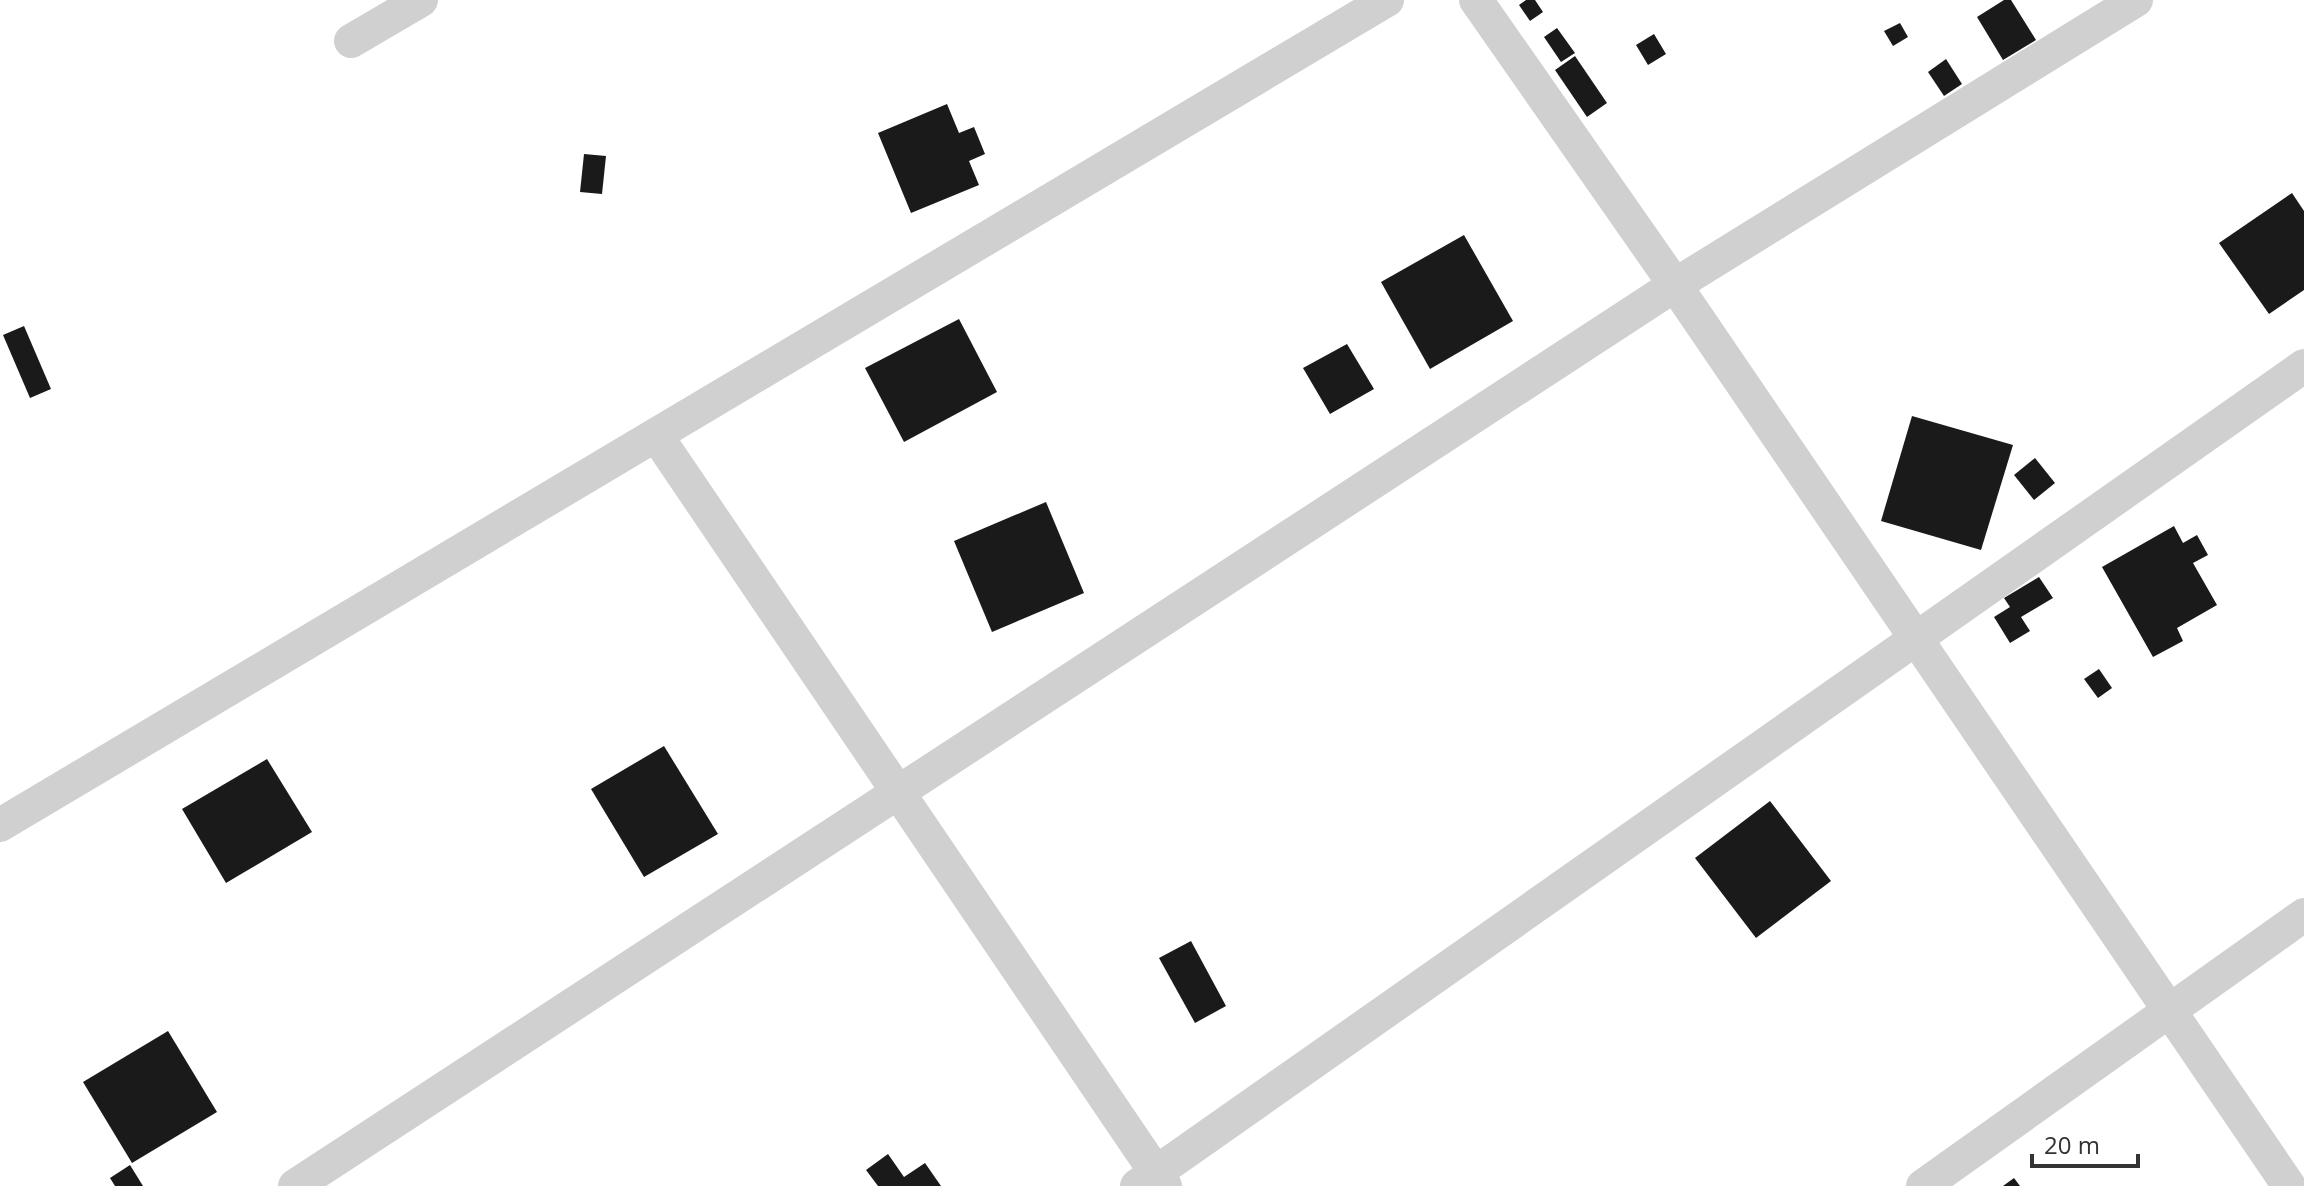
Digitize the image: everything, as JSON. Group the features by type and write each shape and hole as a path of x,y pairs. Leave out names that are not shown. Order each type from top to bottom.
{"street":[{"path":"351,41 421,0"},
{"path":"0,825 1387,0"},
{"path":"1476,0 1675,285 2289,1186"},
{"path":"295,1186 1675,285 2136,0"},
{"path":"656,435 1153,1181 2304,366"},
{"path":"1923,1186 2304,915"}],"building":[{"path":"1526,0 1535,0 1543,12 1530,21 1519,5"},
{"path":"2004,0 2011,0 2036,40 2003,60 1977,17"},
{"path":"1900,23 1908,37 1893,46 1884,31"},
{"path":"1557,28 1575,53 1561,62 1544,37"},
{"path":"1654,34 1666,54 1648,65 1636,45"},
{"path":"1575,56 1607,103 1587,117 1555,70"},
{"path":"1946,59 1962,84 1944,96 1928,72"},
{"path":"947,104 959,133 974,127 985,154 969,161 979,185 911,213 878,133"},
{"path":"584,154 606,156 602,194 580,192"},
{"path":"2292,193 2304,211 2304,290 2269,314 2219,243"},
{"path":"1464,235 1513,321 1430,369 1381,282"},
{"path":"959,319 997,392 904,442 865,368"},
{"path":"24,326 51,389 30,398 3,335"},
{"path":"1347,344 1374,389 1330,414 1303,368"},
{"path":"1912,416 2013,445 1981,550 1881,521"},
{"path":"2035,458 2055,483 2034,500 2014,475"},
{"path":"1046,502 1084,593 992,632 954,541"},
{"path":"2174,526 2183,543 2197,535 2208,555 2193,563 2217,605 2177,628 2183,641 2153,657 2102,567"},
{"path":"2039,577 2053,598 2021,617 2030,631 2010,643 1994,617 2010,607 2004,598"},
{"path":"2099,669 2112,688 2098,698 2084,679"},
{"path":"664,746 718,834 644,877 591,789"},
{"path":"267,759 312,832 226,883 182,809"},
{"path":"1770,801 1831,881 1756,938 1695,858"},
{"path":"1191,941 1226,1006 1195,1023 1159,958"},
{"path":"168,1031 217,1112 132,1163 83,1082"},
{"path":"888,1154 904,1177 925,1163 941,1186 878,1186 866,1170"},
{"path":"130,1165 143,1186 115,1186 110,1178"},
{"path":"2014,1178 2020,1186 2003,1186"}]}
